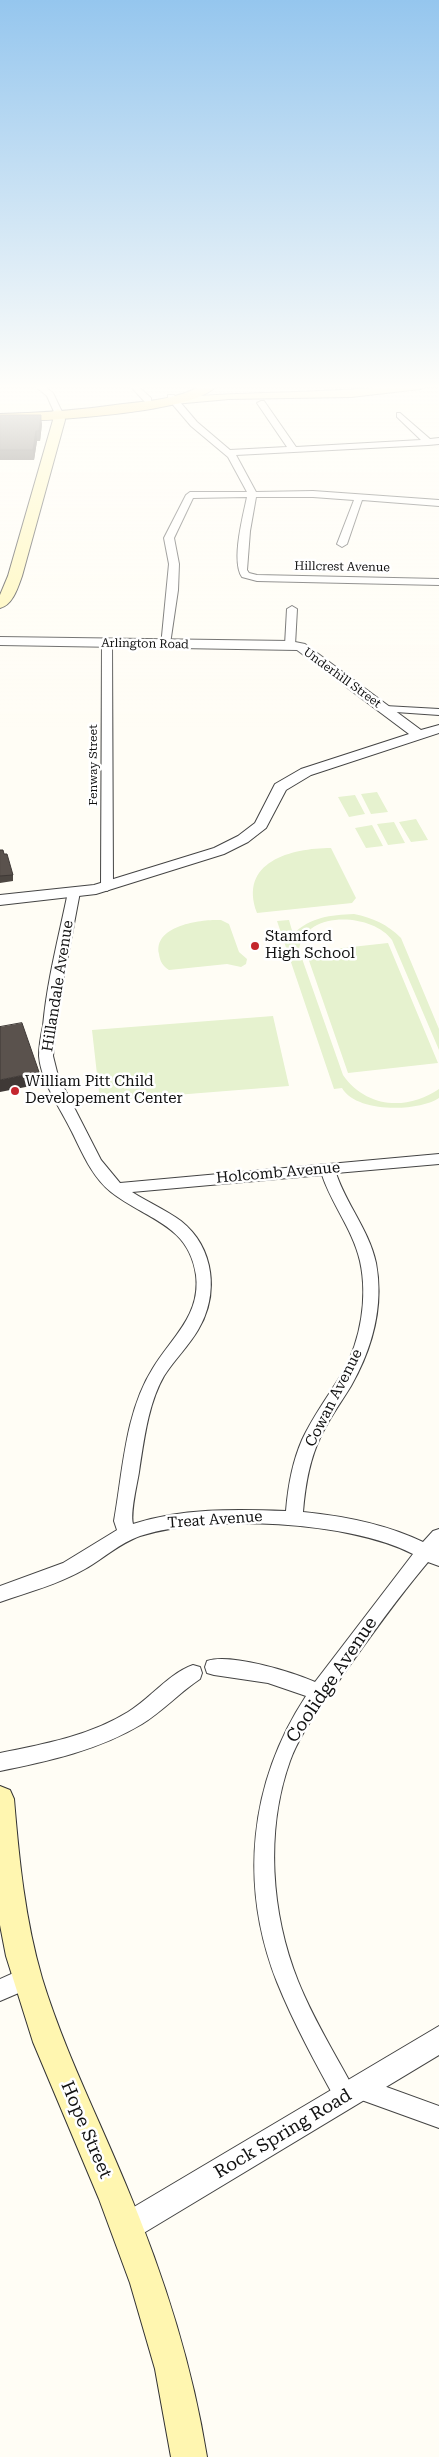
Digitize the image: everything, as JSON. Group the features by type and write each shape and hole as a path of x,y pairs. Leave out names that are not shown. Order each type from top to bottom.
{"main road":[{"path":"0,604 9,593 16,576 36,501"},
{"name":"Hope Street","path":"0,1799 11,1912 27,1978 52,2050 127,2227 165,2335 182,2410 189,2457"}],"street":[{"path":"165,644 174,570 169,538 187,501"},
{"name":"Hillcrest Avenue","path":"250,501 244,531 242,570 245,575 257,578 439,582"},
{"path":"342,544 358,501"},
{"path":"408,501 439,503"},
{"name":"Underhill Street","path":"292,610 290,645 308,651 420,736"},
{"name":"Arlington Road","path":"0,642 290,645"},
{"name":"Fenway Street","path":"107,644 107,886"},
{"path":"385,709 439,712"},
{"path":"0,900 74,892 107,886 219,851 243,840 261,825 280,787 299,775 439,730"},
{"name":"Hillandale Avenue","path":"74,892 51,1008 46,1056 51,1076 94,1161 106,1178 116,1188 184,1233 197,1251 204,1278 204,1299 199,1318 156,1376 144,1410 123,1521 127,1534"},
{"name":"Holcomb Avenue","path":"116,1188 439,1159"},
{"name":"Cowan Avenue","path":"294,1516 296,1491 302,1464 322,1418 351,1372 361,1352 369,1299 368,1262 362,1241 330,1182 326,1169"},
{"name":"Treat Avenue","path":"0,1594 76,1565 127,1534 163,1524 223,1517 294,1516 367,1531 432,1555"},
{"name":"Coolidge Avenue","path":"353,2092 298,2004 282,1965 269,1913 265,1835 276,1777 293,1734 319,1693 374,1616 432,1555 439,1536"},
{"path":"214,1667 260,1672 296,1681 319,1693"},
{"path":"0,1762 77,1744 106,1734 136,1718 193,1673"},
{"path":"0,1990 27,1978"},
{"name":"Rock Spring Road","path":"127,2227 439,2040"},
{"path":"353,2092 439,2117"}],"green space":[{"path":"377,792 388,812 371,814 361,794"},
{"path":"355,795 365,814 349,817 338,797"},
{"path":"416,819 428,840 411,842 399,822"},
{"path":"394,822 405,843 388,845 377,824"},
{"path":"372,825 383,846 366,848 355,828"},
{"path":"331,848 356,898 352,903 257,913 253,896 255,881 262,870 272,861 300,851"},
{"path":"354,914 379,922 401,938 439,1029 439,1050 392,940 383,931 370,924 356,920 326,922 313,927 304,937 299,950 343,1075 352,1086 363,1094 375,1100 388,1103 414,1101 439,1089 439,1098 429,1103 403,1108 373,1106 349,1096 342,1088 334,1089 277,921 289,920 293,934 314,920 337,915"},
{"path":"221,920 229,924 239,952 247,959 246,964 241,967 227,964 169,970 163,965 159,957 159,944 163,936 171,930 191,923"},
{"path":"388,943 438,1063 348,1073 306,952"},
{"path":"273,1016 289,1086 100,1101 92,1030"}],"building":[{"path":"0,850 7,854 13,875 0,876"},
{"name":"William Pitt Child Developement Center","path":"22,1023 39,1072 0,1080 0,1027"}],"place":[{"name":"Stamford High School","path":"255,946"},
{"name":"William Pitt Child Developement Center","path":"15,1091"}]}
